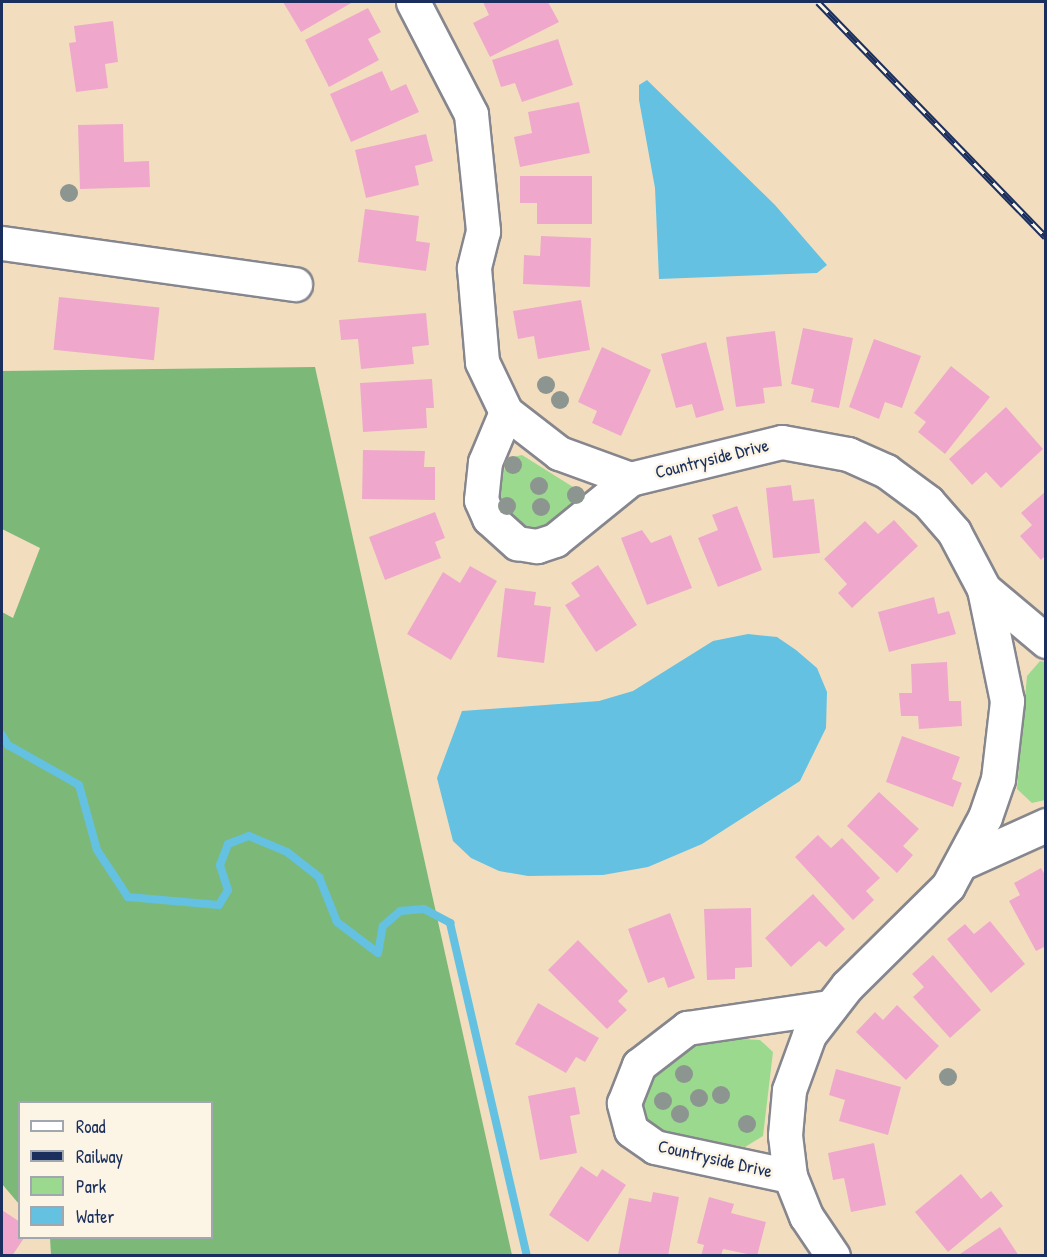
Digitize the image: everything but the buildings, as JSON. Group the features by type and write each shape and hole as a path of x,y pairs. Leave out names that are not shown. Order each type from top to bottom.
{"street":[{"name":"Countryside Drive","path":"413,2 471,114 482,220 474,267 482,362 506,412 565,457 630,479"},
{"path":"2,243 294,284"},
{"name":"Countryside Drive","path":"506,412 485,462 482,500 495,526 517,543 537,546 555,540 630,479 782,442 848,454 886,471 928,502 954,532 984,589 1003,661 1005,740 988,808 964,862 948,886 830,1007 809,1035 791,1082 785,1136 790,1176 806,1216 833,1256"},
{"name":"Countryside Drive","path":"984,589 1046,641"},
{"path":"964,862 1046,825"},
{"name":"Countryside Drive","path":"790,1176 655,1147 631,1130 624,1102 639,1065 687,1028 830,1007"}],"green space":[{"path":"315,367 512,1255 51,1255 50,1239 213,1239 213,1101 18,1101 18,1203 2,1184 2,612 13,618 40,548 2,529 2,371"},
{"path":"522,455 581,492 582,499 553,527 529,532 504,517 496,481 513,457"},
{"path":"1040,661 1046,662 1045,800 1032,803 1017,789 1027,676"},
{"path":"726,1038 760,1040 773,1052 763,1136 745,1147 657,1132 646,1124 637,1104 643,1085 669,1056 693,1043"}],"water":[{"path":"647,80 775,205 827,265 817,273 659,279 655,188 639,100 639,85"},
{"path":"748,634 777,637 796,650 817,668 827,692 826,728 800,781 702,844 648,867 603,875 528,876 499,871 471,858 453,841 437,778 462,711 599,701 633,691 713,641"}],"waterway":[{"path":"2,735 8,745 79,785 97,850 128,897 219,905 228,890 220,865 228,844 249,836 287,852 319,877 337,922 378,953 383,926 400,911 424,909 450,923 527,1256"}],"railway":[{"path":"818,2 1046,237"}]}
